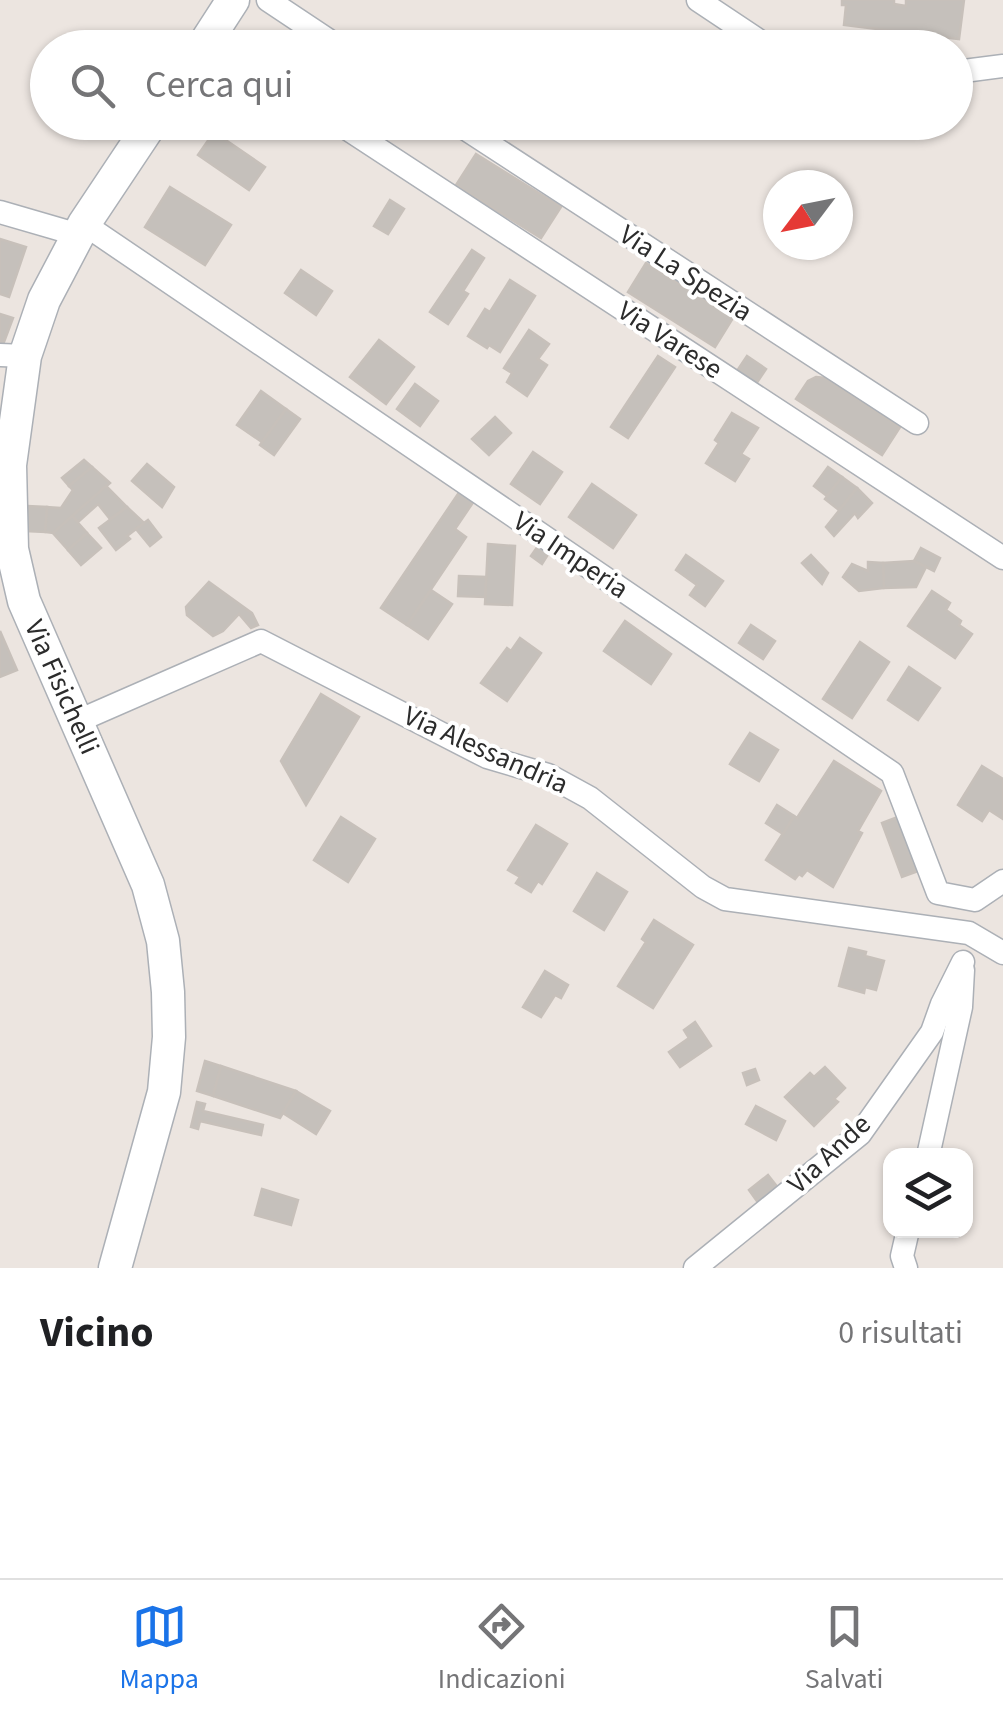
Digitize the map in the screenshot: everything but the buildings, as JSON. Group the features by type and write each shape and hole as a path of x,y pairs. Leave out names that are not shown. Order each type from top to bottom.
{"main road":[{"path":"218,30 233,0"},
{"name":"Via Fisichelli","path":"116,1268 164,1092 169,1037 162,941 148,884 24,601 12,548 10,465 13,355 82,230 140,140"}],"street":[{"path":"268,0 313,30"},
{"path":"698,0 743,30"},
{"path":"973,70 1003,66"},
{"name":"Via Varese","path":"364,140 1003,558"},
{"name":"Via La Spezia","path":"484,140 917,423"},
{"path":"0,212 82,230"},
{"name":"Via Imperia","path":"82,230 892,773 938,893 975,900 1003,881"},
{"name":"Via Alessandria","path":"78,721 261,641 487,756 548,775 590,798 704,887 726,899 969,932 1003,953"},
{"path":"930,1148 961,1007 969,932"},
{"name":"Via Ande","path":"695,1268 860,1134 932,1032 963,962"},
{"path":"906,1238 902,1256 906,1268"}]}
